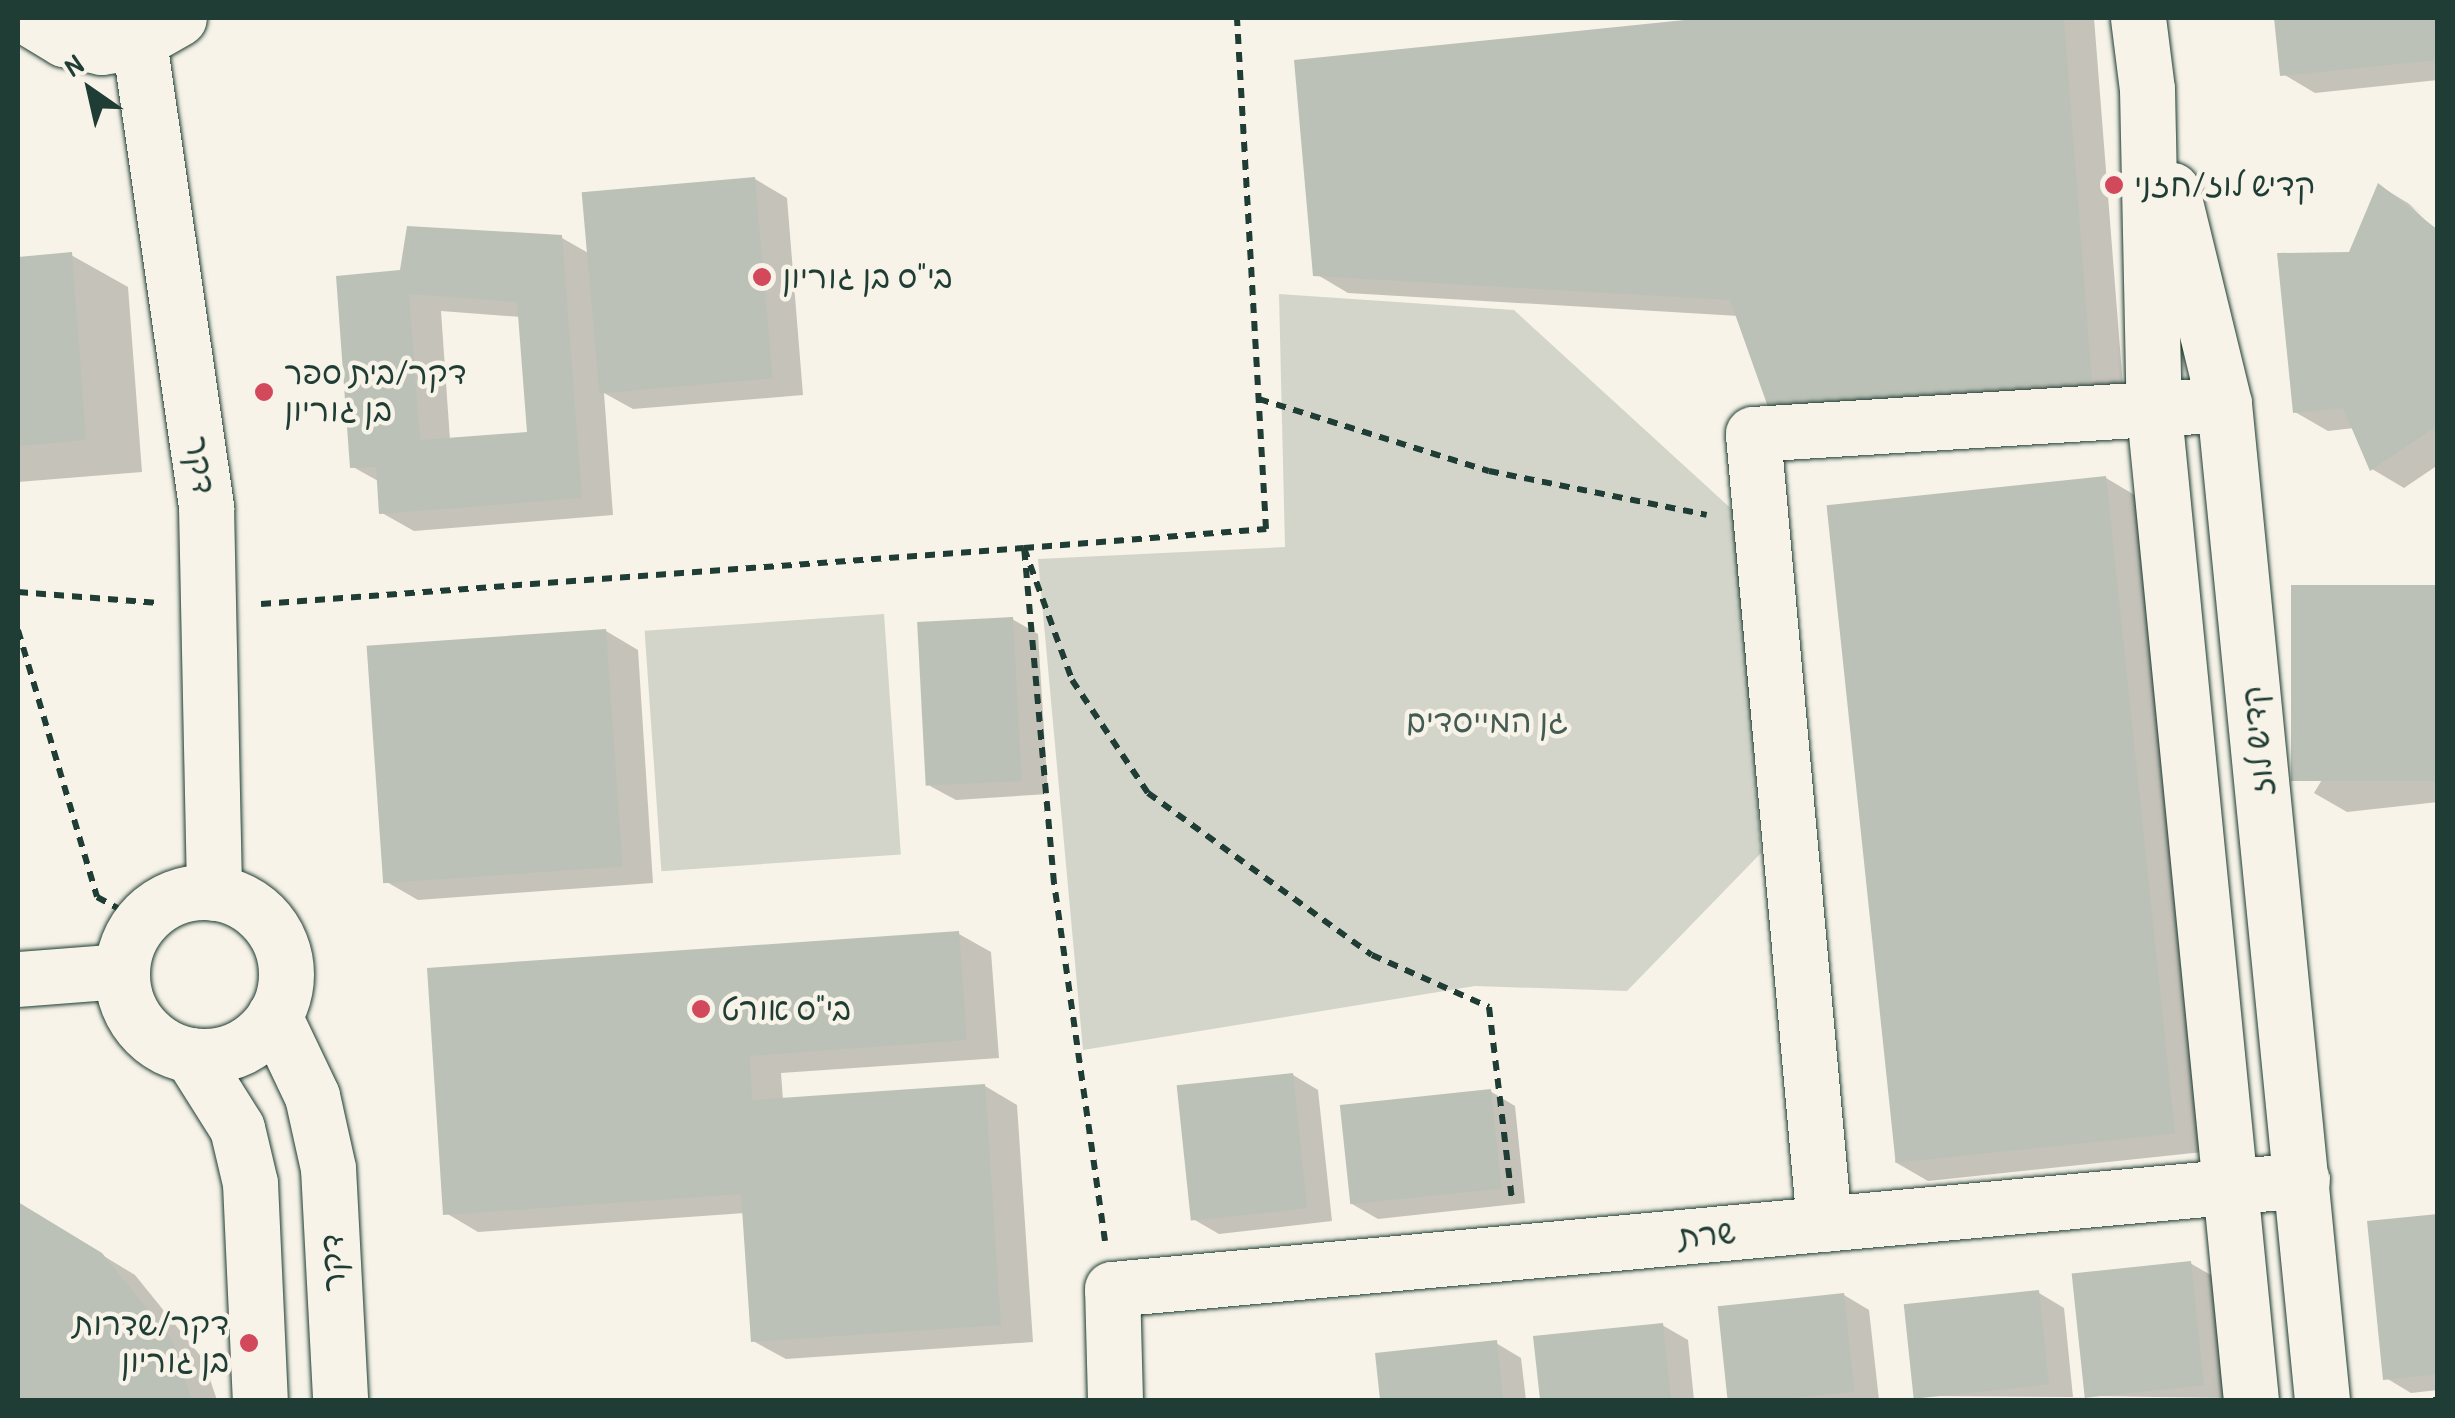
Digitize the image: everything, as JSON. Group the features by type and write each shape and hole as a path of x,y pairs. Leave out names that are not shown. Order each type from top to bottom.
{"street":[{"path":"29,18 64,39 101,47 159,29"},
{"name":"קדיש לוז","path":"2138,18 2147,89 2154,413 2234,1187 2252,1400"},
{"name":"דקר","path":"159,29 206,507 212,608 214,893"},
{"name":"קדיש לוז","path":"2147,89 2224,404 2322,1400"},
{"path":"1824,1224 1753,434 2154,413 2224,404"},
{"path":"187,893 214,893 252,908 278,938 285,991 274,1016 237,1050 192,1056 149,1036 134,1017 122,971 141,921 187,893"},
{"path":"18,979 122,971"},
{"name":"דקר","path":"274,1016 312,1096 328,1168 340,1400"},
{"path":"192,1056 237,1128 250,1183 260,1400"},
{"name":"שרת","path":"1112,1290 2302,1180"},
{"path":"1112,1290 1115,1400"}],"path":[{"path":"18,592 212,608 1266,530 1238,18"},
{"path":"1259,399 1489,470 1762,526"},
{"path":"1024,548 1072,680 1148,793 1372,955 1489,1006 1518,1252"},
{"path":"1024,548 1054,883 1112,1290"},
{"path":"18,630 97,896 141,921"}],"green space":[{"name":"גן המייסדים","path":"1279,294 1514,310 1737,514 1761,853 1627,991 1475,986 1083,1050 1038,559 1285,547"},
{"path":"884,614 901,854 661,871 645,631"}],"building":[{"path":"1704,18 2064,18 2092,382 1768,407 1730,300 1313,276 1294,60"},
{"path":"2274,18 2438,18 2438,60 2280,76"},
{"path":"755,177 773,378 599,393 582,192"},
{"path":"2378,183 2438,230 2438,425 2370,471 2343,408 2293,413 2277,253 2349,252"},
{"path":"407,226 562,235 582,498 379,514 376,467 350,468 336,276 400,270","holes":["409,294 517,302 527,432 420,440"]},
{"path":"72,252 86,440 18,446 18,257"},
{"path":"2106,476 2175,1133 1896,1163 1827,505"},
{"path":"2291,585 2438,585 2438,781 2291,781"},
{"path":"1013,617 1022,781 926,786 917,622"},
{"path":"606,629 623,866 383,883 367,646"},
{"path":"959,931 967,1040 750,1056 752,1100 985,1084 1001,1325 751,1342 741,1194 443,1215 427,968"},
{"path":"1293,1073 1307,1208 1191,1220 1177,1085"},
{"path":"1491,1089 1501,1188 1350,1204 1340,1105"},
{"path":"18,1202 102,1253 171,1338 192,1400 18,1400"},
{"path":"2438,1214 2438,1374 2383,1380 2367,1221"},
{"path":"2191,1261 2204,1385 2085,1398 2072,1274"},
{"path":"2039,1290 2049,1384 1914,1399 1904,1304"},
{"path":"1844,1293 1854,1391 1773,1400 1728,1400 1718,1306"},
{"path":"1663,1323 1671,1400 1540,1400 1533,1336"},
{"path":"1497,1340 1503,1400 1380,1400 1375,1353"}],"place":[{"name":"קדיש לוז/חזני","path":"2114,185"},
{"name":"בי\"ס בן גוריון","path":"762,277"},
{"name":"דקר/בית ספר בן גוריון","path":"264,392"},
{"name":"בי\"ס אורט","path":"701,1009"},
{"name":"דקר/שדרות בן גוריון","path":"249,1343"}]}
